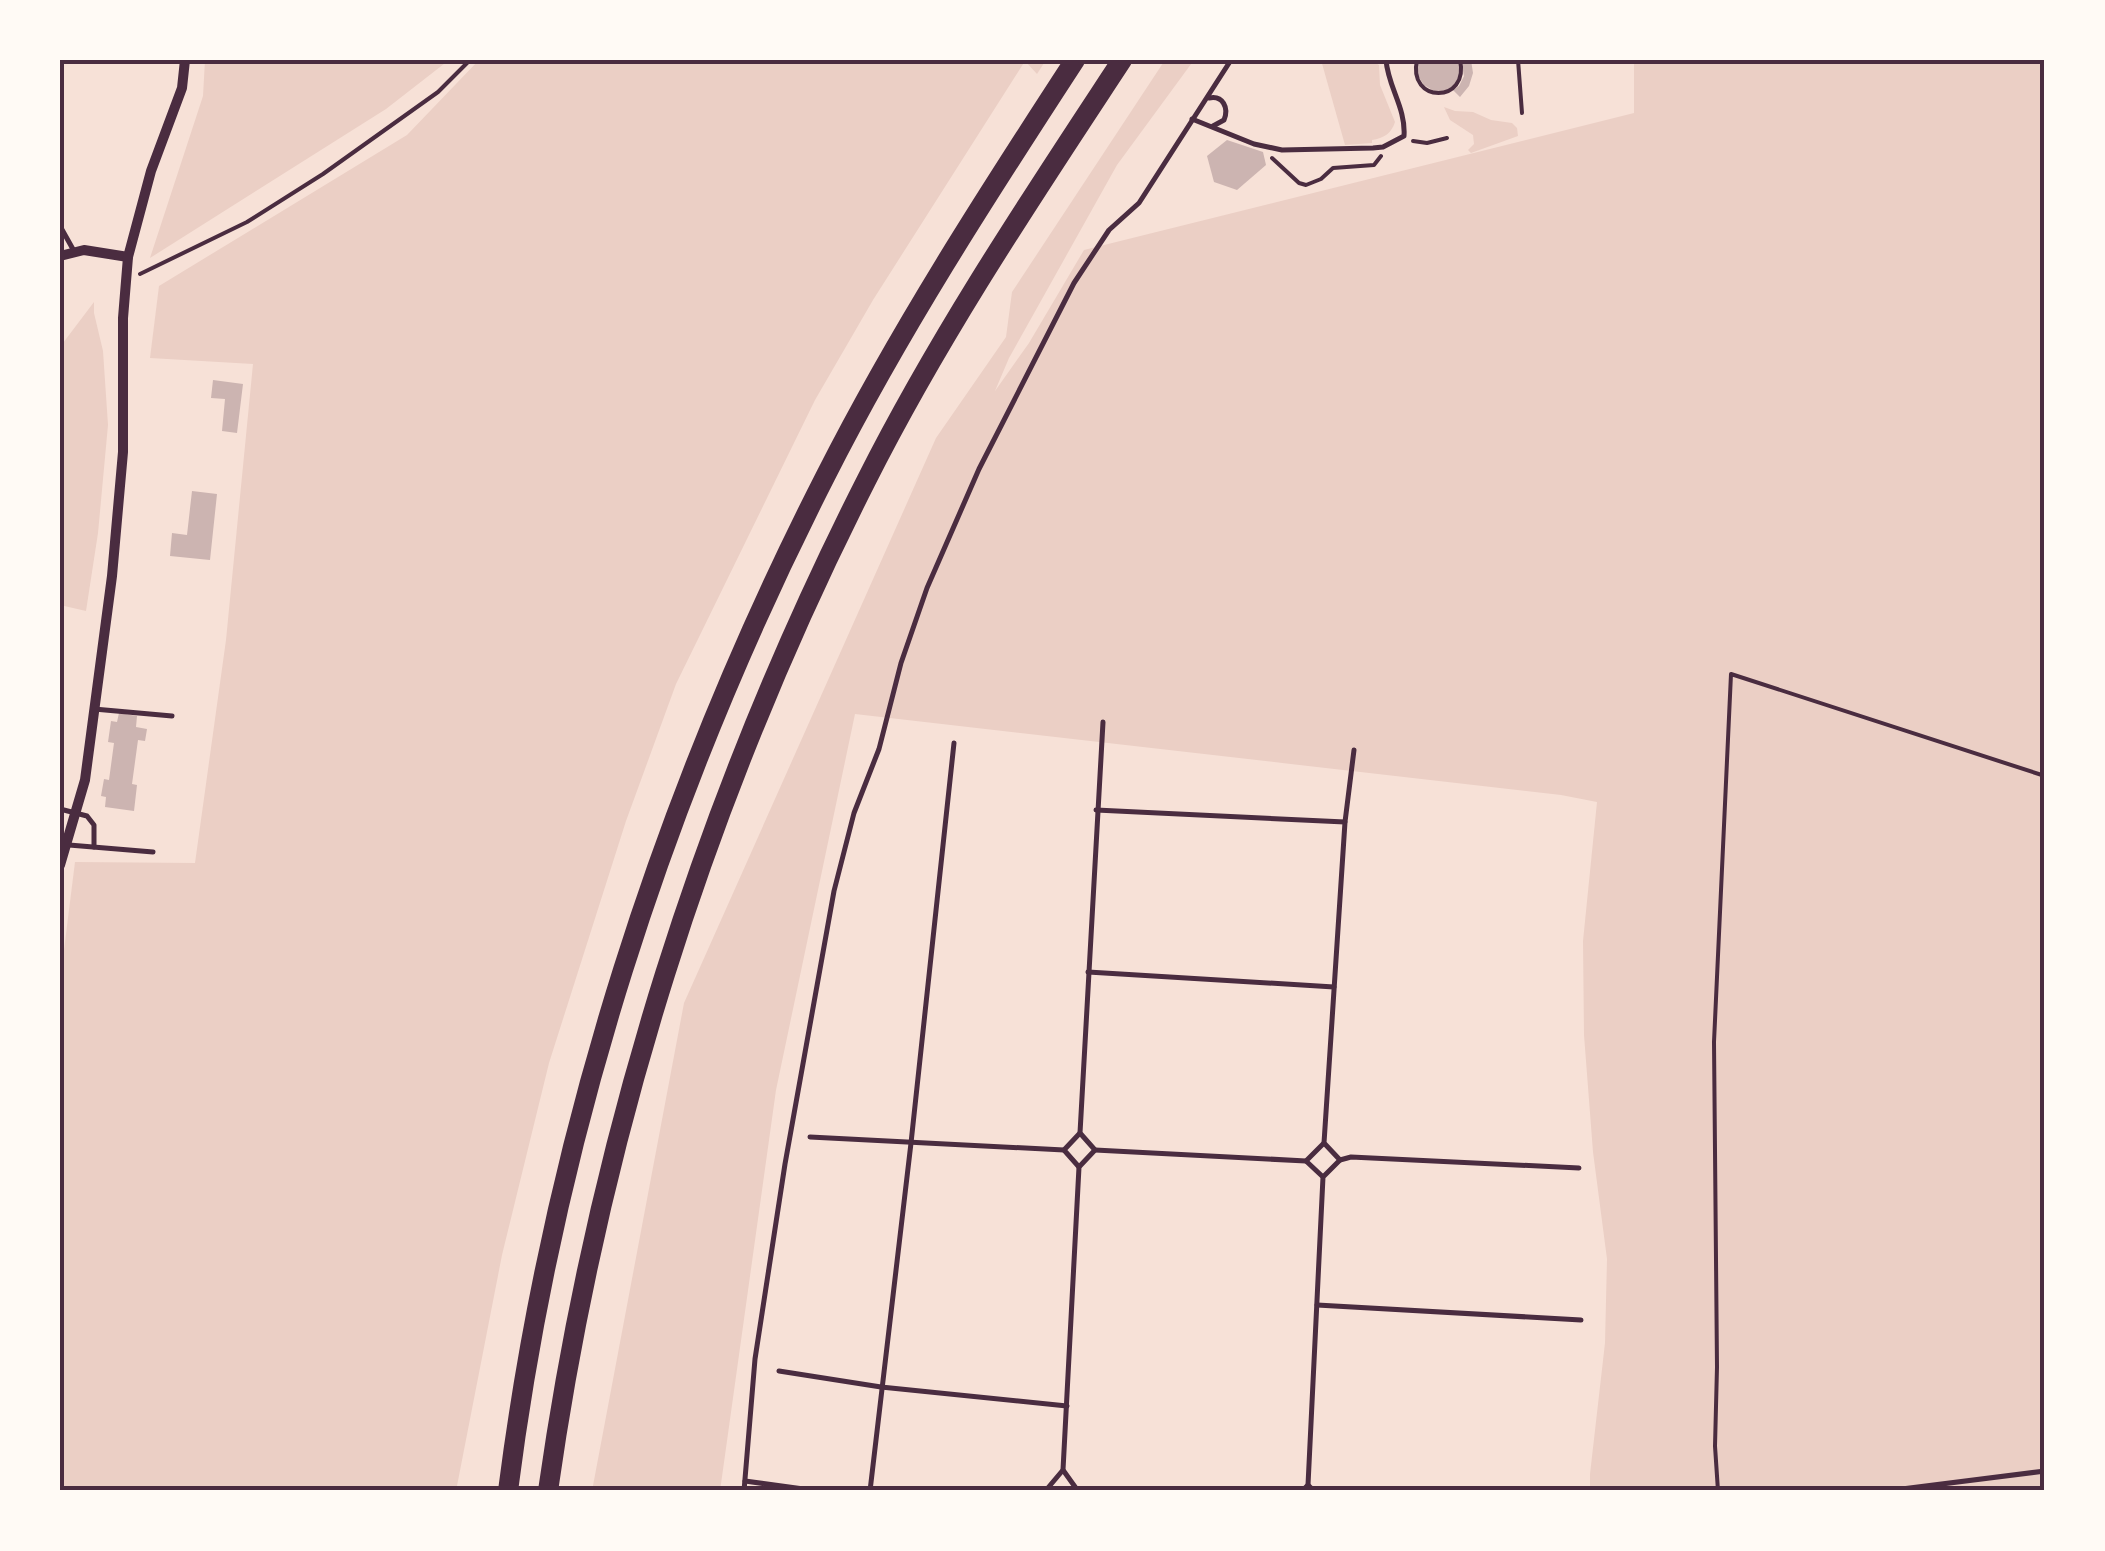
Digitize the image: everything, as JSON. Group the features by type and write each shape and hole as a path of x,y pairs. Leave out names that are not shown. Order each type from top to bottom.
{"highway":[{"path":"508,1491 542,1287 592,1076 657,870 707,735 794,539 860,411 968,224 1075,60"},
{"path":"548,1491 578,1309 613,1152 696,876 747,742 835,544 901,415 973,291 1122,60"}],"street":[{"path":"60,865 85,780 112,576 123,452 128,257 151,171 182,88 186,60"},
{"path":"60,256 74,251 128,257"}],"lane":[{"path":"744,1491 755,1360 788,1144 834,891 854,813 879,750 902,663 928,588 979,469 1074,283 1109,230 1139,203 1231,60"},
{"path":"1192,119 1268,147 1383,147 1404,136 1405,121 1386,73 1386,60"},
{"path":"1206,99 1222,100 1226,110 1224,120 1210,127"},
{"path":"60,226 74,251"},
{"path":"94,709 172,716"},
{"path":"1064,1150 1080,1133 1102,722"},
{"path":"870,1491 954,742"},
{"path":"1306,1160 1324,1143 1344,822 1354,750"},
{"path":"60,809 87,816 94,824 94,847"},
{"path":"1096,810 1344,822"},
{"path":"66,844 153,852"},
{"path":"1088,972 1334,988"},
{"path":"1080,1133 1096,1150 1306,1160 1323,1177"},
{"path":"810,1138 1064,1150 1079,1167"},
{"path":"1324,1143 1340,1160"},
{"path":"1049,1491 1064,1470 1079,1167 1096,1150"},
{"path":"1302,1491 1311,1488 1323,1177 1340,1160 1351,1157 1579,1168"},
{"path":"1317,1304 1581,1320"},
{"path":"780,1372 1067,1406"},
{"path":"1064,1470 1079,1490 1098,1491"},
{"path":"1886,1491 2045,1471"},
{"path":"745,1481 818,1491"}],"path":[{"path":"125,281 248,222 323,174 438,92 470,60"},
{"path":"1417,60 1418,82 1443,93 1456,86 1462,72 1460,60"},
{"path":"1518,60 1522,113"},
{"path":"1404,136 1427,144 1447,138"},
{"path":"1268,147 1280,167 1306,186 1334,168 1374,166 1383,147"},
{"path":"1718,1491 1714,1042 1731,674 2045,776"}],"shaded area":[{"path":"205,60 449,60 386,109 150,258 203,96"},
{"path":"479,60 1046,60 1037,74 1025,61 873,300 815,400 676,684 626,821 549,1063 502,1255 456,1491 60,1491 60,982 75,862 195,863 226,640 253,364 150,358 159,286 407,135"},
{"path":"1165,60 1194,60 1117,165 1009,358 995,391 1029,343 1084,250 1634,113 1634,60 2045,60 2045,1491 1590,1491 1605,1343 1607,1259 1584,1035 1583,941 1597,802 855,714 776,1090 720,1491 592,1491 684,1003 936,438 1006,337 1012,292"},
{"path":"1321,60 1374,60 1379,65 1380,85 1395,122 1389,132 1372,143 1345,145"},
{"path":"1444,107 1512,123 1518,136 1471,153 1468,150 1474,144 1473,135 1450,120"},
{"path":"94,302 103,351 108,425 86,611 60,605 60,347"}],"building":[{"path":"1421,60 1455,60 1460,74 1455,85 1445,91 1434,91 1424,85 1418,76"},
{"path":"1461,60 1471,60 1473,73 1460,97 1453,90 1464,76"},
{"path":"1227,140 1263,152 1266,165 1237,190 1214,182 1207,156"},
{"path":"213,380 243,384 237,433 222,431 225,399 211,398"},
{"path":"192,491 217,494 210,560 170,556 172,533 187,535"},
{"path":"119,713 137,716 136,727 147,729 145,741 138,740 132,784 137,785 134,811 105,807 106,797 101,796 104,779 109,780 114,743 108,742 111,721 117,722"}]}
